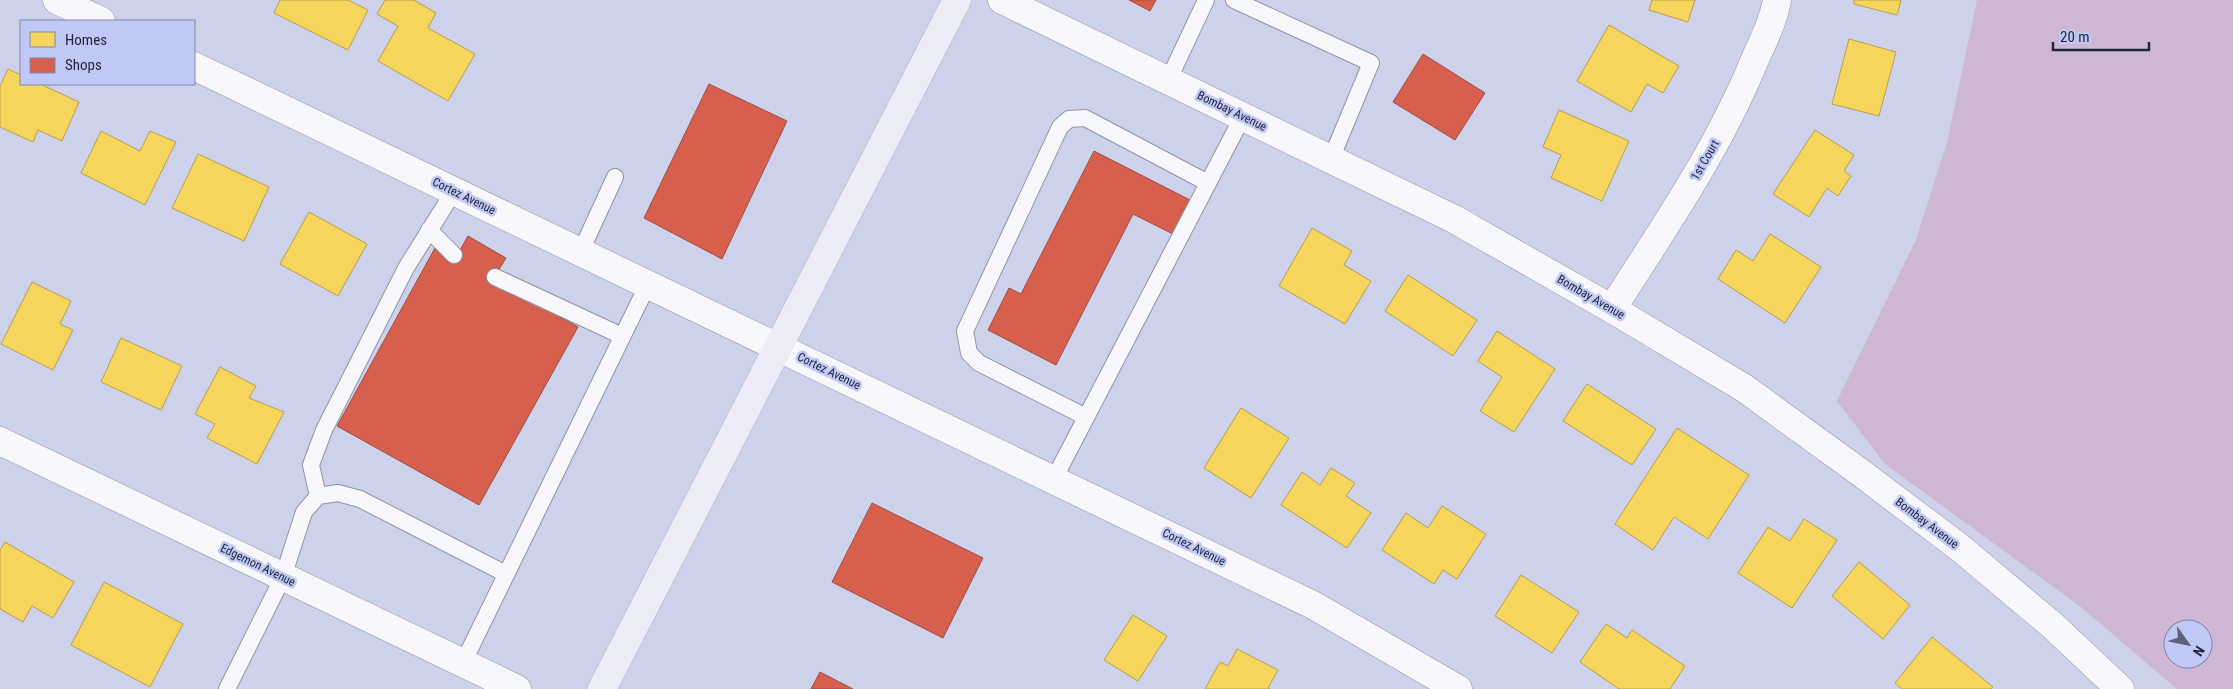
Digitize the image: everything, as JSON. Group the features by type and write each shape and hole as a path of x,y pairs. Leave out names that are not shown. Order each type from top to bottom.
{"main road":[{"path":"602,689 958,0"}],"street":[{"path":"57,0 99,20"},
{"name":"Bombay Avenue","path":"1002,0 1454,219 1612,309 1744,388 1861,473 2002,583 2052,625 2120,689"},
{"name":"1st Court","path":"1612,309 1705,163 1741,94 1774,15 1777,0"},
{"name":"Cortez Avenue","path":"195,66 1313,605 1458,689"},
{"name":"Edgemon Avenue","path":"0,441 517,689"}],"lane":[{"path":"1168,81 1206,0"},
{"path":"1234,0 1371,63 1331,159"},
{"path":"1054,479 1243,116"},
{"path":"1086,417 979,363 969,353 965,331 1060,127 1069,119 1084,118 1208,183"},
{"path":"581,251 615,177"},
{"path":"318,496 311,466 324,430 406,268 454,190"},
{"path":"429,230 454,255"},
{"path":"495,277 622,336"},
{"path":"462,663 648,284"},
{"path":"227,689 283,577 304,512 318,496 338,494 360,499 506,574"}],"shaded area":[{"path":"1977,0 2233,0 2233,689 2177,689 2081,607 1885,464 1837,401 1915,242 1947,143"}],"building: Homes":[{"path":"280,0 348,0 368,10 348,50 274,13"},
{"path":"385,0 414,0 436,13 428,28 475,54 448,101 378,61 398,26 377,14"},
{"path":"1652,0 1695,0 1688,22 1649,10"},
{"path":"1854,0 1901,0 1897,15 1854,4"},
{"path":"1609,25 1679,66 1663,93 1647,84 1631,112 1577,81"},
{"path":"1849,39 1896,52 1879,116 1832,104"},
{"path":"8,69 20,75 20,85 42,85 79,102 62,141 38,130 33,142 0,127 0,86"},
{"path":"1559,110 1629,141 1602,201 1551,178 1561,155 1543,147"},
{"path":"1815,130 1854,155 1844,171 1851,176 1838,196 1827,188 1809,217 1773,194"},
{"path":"101,131 140,151 150,131 176,142 145,205 81,173"},
{"path":"198,154 269,187 244,241 172,208"},
{"path":"309,212 367,244 338,296 280,264"},
{"path":"1312,228 1352,251 1344,265 1371,281 1345,324 1279,286"},
{"path":"1770,234 1821,267 1785,323 1718,279 1736,250 1753,261"},
{"path":"1408,275 1477,320 1453,356 1385,311"},
{"path":"32,282 71,301 60,324 73,330 53,370 1,344"},
{"path":"1497,331 1555,369 1514,432 1480,411 1502,377 1478,361"},
{"path":"121,338 182,366 161,410 101,382"},
{"path":"220,367 256,386 249,398 284,412 257,464 207,438 215,424 195,414"},
{"path":"1587,384 1656,429 1632,465 1563,421"},
{"path":"1241,408 1289,438 1251,498 1204,468"},
{"path":"1677,428 1749,475 1708,539 1674,517 1653,550 1615,524"},
{"path":"1331,468 1355,483 1346,496 1371,513 1347,548 1281,505 1302,472 1320,485"},
{"path":"1442,506 1486,534 1457,579 1443,570 1434,584 1382,550 1406,513 1428,528"},
{"path":"1804,519 1837,540 1792,608 1738,573 1768,527 1790,541"},
{"path":"5,542 74,582 53,618 32,606 23,622 0,609 0,550"},
{"path":"1859,562 1910,605 1883,639 1832,596"},
{"path":"1521,575 1579,612 1552,653 1495,616"},
{"path":"104,582 183,624 150,687 71,645"},
{"path":"1133,615 1167,636 1138,681 1104,660"},
{"path":"1606,624 1627,638 1632,630 1685,666 1670,689 1619,689 1580,662"},
{"path":"1932,637 1993,687 1991,689 1902,689 1895,683"},
{"path":"1237,649 1278,670 1268,688 1270,689 1205,689 1220,662 1228,666"}],"building: Shops":[{"path":"1129,0 1156,0 1150,11"},
{"path":"1423,54 1485,93 1455,140 1393,102"},
{"path":"709,84 787,121 722,259 644,218"},
{"path":"1094,151 1190,200 1173,234 1133,214 1056,365 988,330 1009,288 1021,294"},
{"path":"468,236 506,258 493,279 578,327 479,505 337,426 435,248 455,259"},
{"path":"872,503 983,558 943,638 832,582"},
{"path":"820,672 853,689 811,689"}]}
